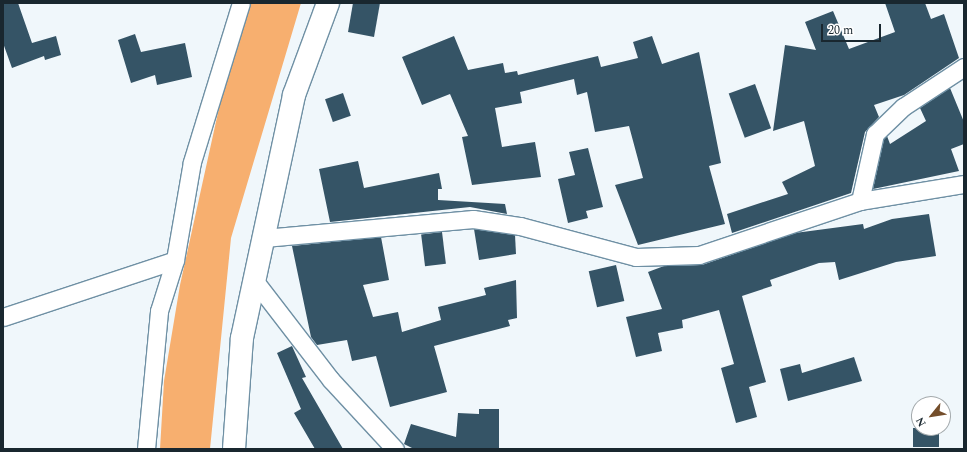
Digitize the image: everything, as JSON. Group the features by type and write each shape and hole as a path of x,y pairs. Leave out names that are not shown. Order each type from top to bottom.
{"main road":[{"path":"234,449 242,338 254,280 294,95 328,3"}],"street":[{"path":"146,449 160,311 175,260 192,162 241,3"},
{"path":"860,201 875,134 903,107 964,67"},
{"path":"264,238 473,219 520,226 636,258 699,255 860,201 964,184"},
{"path":"3,316 175,260"},
{"path":"254,280 331,380 394,449"}],"shaded area":[{"path":"249,3 301,3 231,238 210,449 160,449 164,381 180,285 219,108"}],"building":[{"path":"3,3 18,3 32,43 56,36 61,55 45,60 44,56 12,68 3,43"},
{"path":"353,3 380,3 374,37 348,32"},
{"path":"885,3 925,3 931,19 944,14 959,58 904,95 874,105 879,117 865,132 851,193 732,233 727,214 788,194 782,182 815,166 804,121 773,131 785,45 816,50 805,22 833,11 849,49 895,32"},
{"path":"135,34 141,52 185,43 192,77 157,85 155,75 131,83 118,40"},
{"path":"454,36 468,70 503,63 505,73 517,71 518,75 598,56 601,67 638,58 633,42 652,36 662,64 699,52 721,163 709,166 725,224 638,245 615,185 643,178 629,126 595,132 587,92 577,95 574,79 520,92 522,103 495,108 502,147 535,142 541,177 472,185 462,137 468,136 450,94 422,105 402,57"},
{"path":"755,84 771,128 745,138 729,94"},
{"path":"950,88 964,122 964,144 951,149 959,171 873,189 884,139 887,136 890,144 926,121 920,108"},
{"path":"343,93 351,116 333,122 325,99"},
{"path":"588,148 603,207 586,211 588,218 568,223 558,179 575,175 569,152"},
{"path":"358,161 364,188 439,173 442,189 438,189 438,200 505,204 507,214 470,207 330,222 319,169"},
{"path":"929,214 936,256 896,262 839,280 835,262 819,263 770,280 772,286 742,296 766,382 749,387 757,417 736,423 721,368 734,364 719,310 682,320 683,328 658,333 662,351 636,357 626,317 662,309 648,272 664,266 702,265 795,233 863,224 864,229 892,219"},
{"path":"474,229 515,235 516,254 479,260"},
{"path":"442,232 446,264 425,266 421,235"},
{"path":"381,237 389,280 363,285 373,317 398,312 402,332 441,320 438,307 486,295 484,288 516,280 517,318 508,320 510,326 434,346 447,392 390,407 376,356 352,361 347,340 317,345 311,337 292,246"},
{"path":"616,265 624,301 597,307 589,271"},
{"path":"292,346 306,377 302,378 343,449 315,449 294,413 301,409 277,353"},
{"path":"854,357 862,381 788,401 780,369 800,364 802,373"},
{"path":"479,409 499,409 499,449 414,449 404,444 411,424 456,437 458,413 479,414"},
{"path":"913,436 939,436 939,447 913,447"}]}
